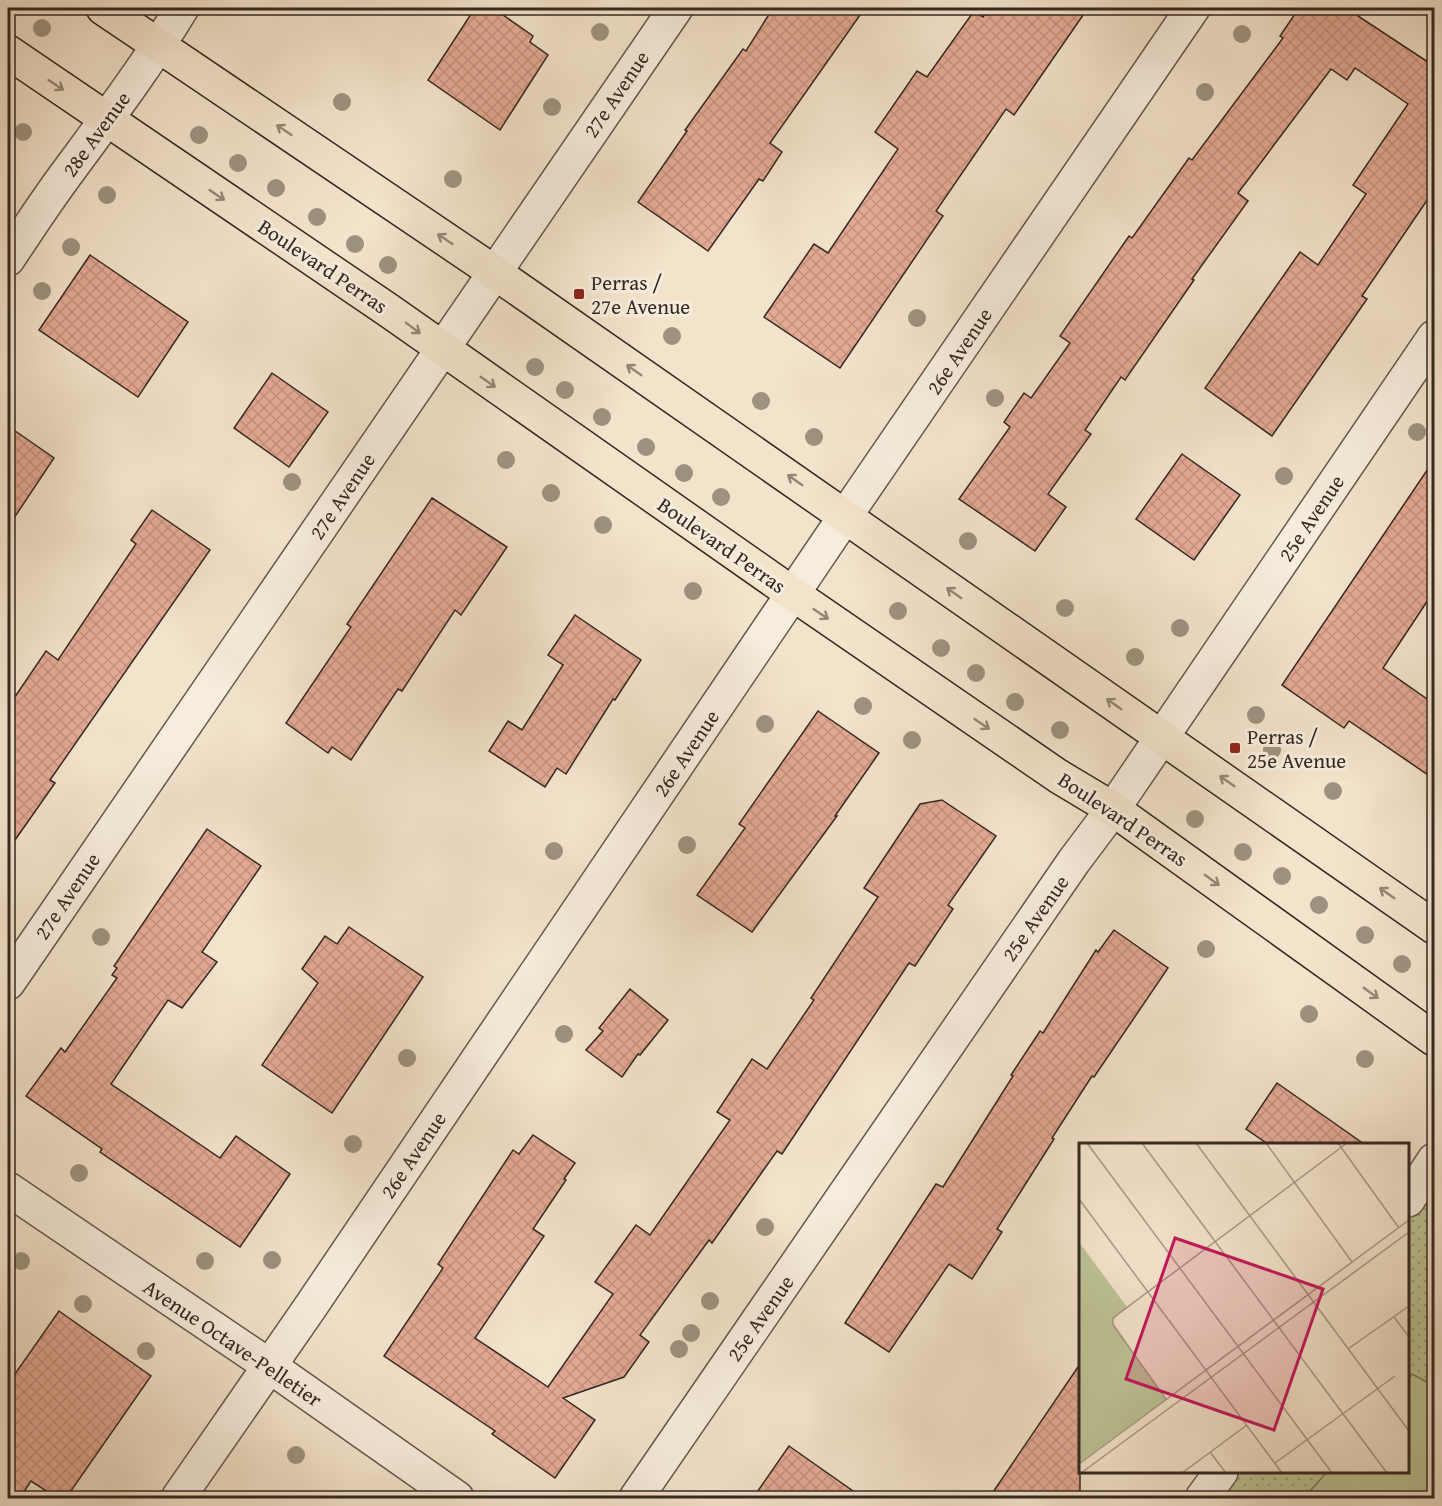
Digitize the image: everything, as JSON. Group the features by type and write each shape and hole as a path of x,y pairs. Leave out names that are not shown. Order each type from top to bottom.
{"main road":[{"path":"103,8 494,272 1434,927"},
{"name":"Boulevard Perras","path":"8,52 378,303 793,594 1048,769 1113,809 1434,1039"}],"street":[{"name":"28e Avenue","path":"8,259 159,46 182,8"},
{"name":"27e Avenue","path":"8,983 676,8"},
{"name":"26e Avenue","path":"178,1498 1193,8"},
{"name":"25e Avenue","path":"636,1498 1074,861 1113,809 1434,337"},
{"path":"1409,1197 1434,1160"},
{"name":"Avenue Octave-Pelletier","path":"8,1189 268,1365 457,1498"},
{"path":"1202,1498 1220,1473"}],"green space":[{"path":"1434,1160 1434,1498 1202,1498 1220,1473 1409,1473 1409,1198"},
{"path":"1412,1374 1434,1386 1434,1498 1304,1498 1326,1473 1409,1473 1409,1378"}],"building":[{"path":"475,8 493,8 533,36 530,42 548,55 500,130 428,80"},
{"path":"773,8 865,8 770,143 782,152 763,181 759,179 708,251 638,202 687,131 685,130 743,49 746,51"},
{"path":"990,8 1088,8 1014,115 1006,109 936,211 943,216 840,368 764,317 814,244 828,253 898,149 875,132 917,71 927,77 974,11 983,17"},
{"path":"1299,8 1346,8 1434,66 1434,190 1362,296 1367,299 1272,436 1205,388 1300,252 1318,265 1366,194 1353,185 1408,104 1355,68 1347,80 1331,69 1238,193 1248,201 1192,279 1194,280 1125,380 1121,377 1085,430 1091,434 1048,494 1066,507 1035,551 959,499 1010,427 1004,422 1024,393 1031,398 1070,343 1060,336 1129,236 1132,238 1189,158 1192,160 1283,38 1280,36"},
{"path":"90,255 188,322 138,397 39,330"},
{"path":"272,373 328,412 289,467 234,428"},
{"path":"8,426 54,458 8,527"},
{"path":"1182,454 1240,495 1194,560 1136,519"},
{"path":"1434,460 1434,591 1383,668 1434,704 1434,779 1349,721 1344,728 1282,685"},
{"path":"432,498 507,547 461,615 455,610 402,691 398,689 351,760 332,747 328,753 286,723 351,627 347,624"},
{"path":"152,510 210,550 50,780 55,783 8,850 8,707 46,651 58,660 136,544 131,540"},
{"path":"575,615 641,660 615,700 613,699 566,774 557,768 545,787 489,751 508,721 522,730 563,665 548,655"},
{"path":"818,711 879,753 835,816 837,816 752,932 697,895 745,828 739,824"},
{"path":"942,800 996,836 948,905 953,909 915,966 909,963 782,1154 777,1151 712,1243 709,1240 640,1335 649,1342 624,1377 563,1398 595,1420 555,1478 492,1434 495,1431 384,1356 443,1268 438,1264 513,1150 519,1154 533,1135 575,1163 533,1229 544,1236 475,1338 548,1387 613,1294 595,1282 636,1225 650,1235 730,1120 717,1112 752,1059 767,1069 814,1000 811,998 878,897 864,888 920,804"},
{"path":"207,829 261,866 202,952 217,962 182,1008 168,1000 111,1084 220,1158 236,1136 290,1174 240,1247 100,1152 102,1149 26,1096 61,1048 65,1052 117,978 112,975 117,968 114,966"},
{"path":"349,927 423,977 332,1113 262,1065 318,983 302,969 325,936 337,944"},
{"path":"1114,930 1168,968 1094,1077 1092,1076 1052,1138 1054,1139 997,1229 1002,1232 972,1279 949,1264 889,1352 845,1323 936,1184 943,1187 1040,1031 1043,1033 1096,950 1098,952"},
{"path":"630,989 668,1020 640,1055 638,1054 622,1077 586,1050 603,1031 599,1028"},
{"path":"1277,1083 1363,1143 1267,1143 1246,1129"},
{"path":"59,1311 151,1376 66,1498 57,1498 31,1481 20,1498 8,1498 8,1384"},
{"path":"1079,1365 1080,1498 989,1498"},
{"path":"789,1446 863,1498 753,1498"}],"place":[{"name":"Perras / 27e Avenue","path":"579,294"},
{"name":"Perras / 25e Avenue","path":"1235,748"}]}
